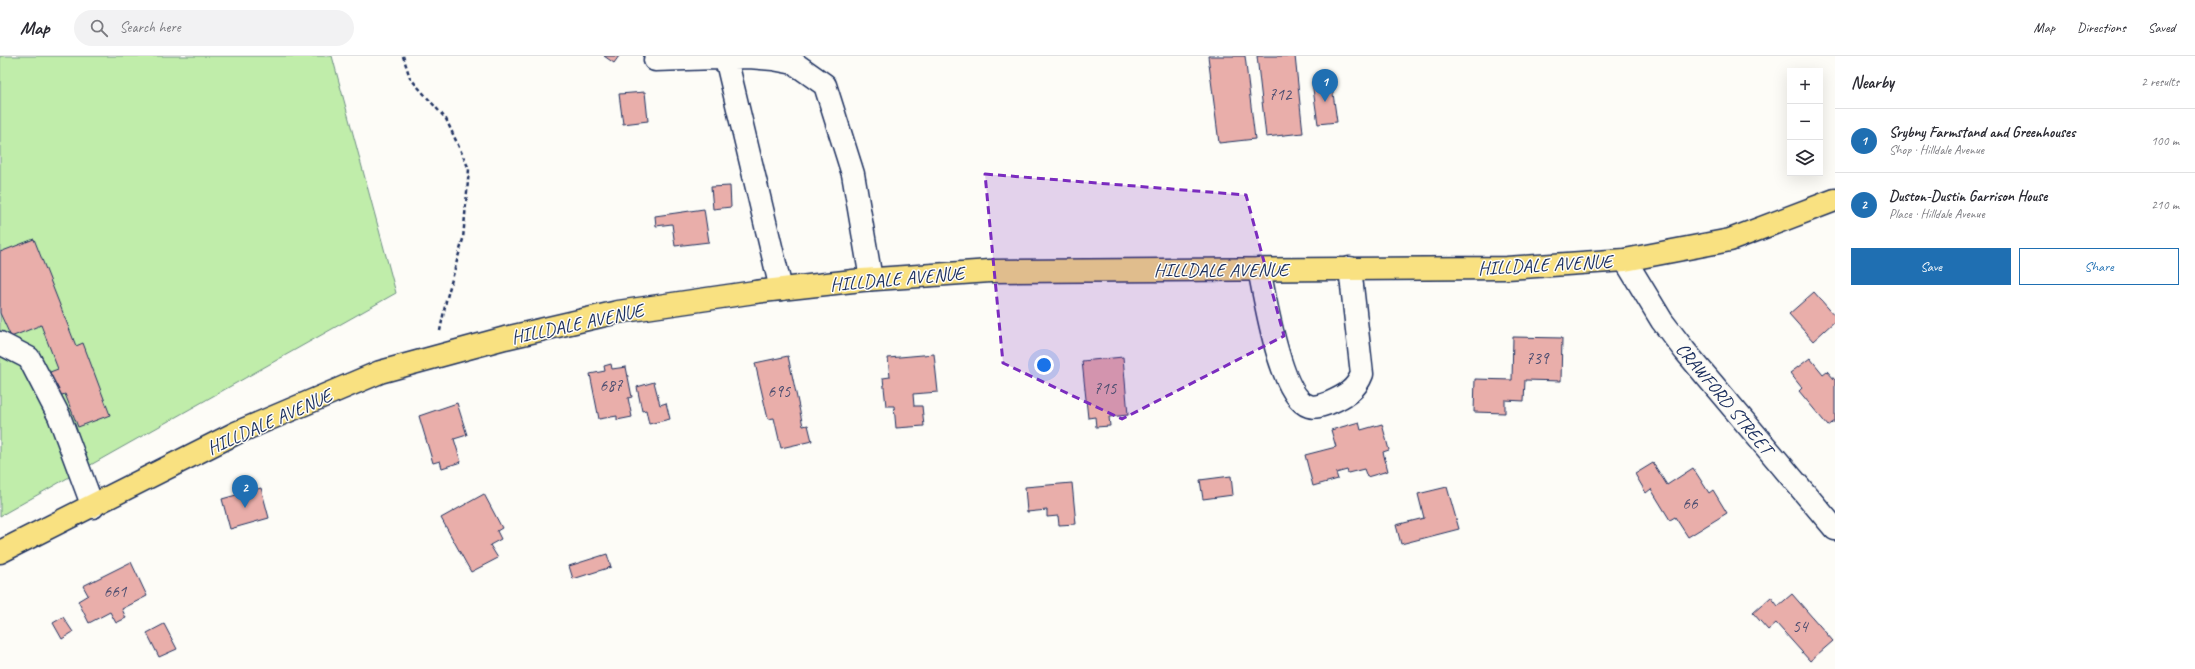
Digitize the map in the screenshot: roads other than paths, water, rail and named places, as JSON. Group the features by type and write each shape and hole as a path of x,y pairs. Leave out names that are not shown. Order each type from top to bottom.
{"main road":[{"name":"HILLDALE AVENUE","path":"0,552 93,507 236,433 380,372 618,312 781,289 871,279 990,271 1507,268 1625,260 1730,240 1835,200"}],"street":[{"path":"726,58 781,289"},
{"path":"655,60 726,58 773,59 794,63 825,84 853,174 871,279"},
{"name":"CRAWFORD STREET","path":"1625,260 1662,321 1685,351 1835,529"},
{"path":"1259,269 1281,369 1299,401 1309,407 1321,406 1343,397 1357,386 1362,374 1350,268"},
{"path":"0,343 29,358 59,416 93,507"}],"place":[{"name":"Srybny Farmstand and Greenhouses","path":"1325,102"},
{"name":"Duston-Dustin Garrison House","path":"245,508"}]}
